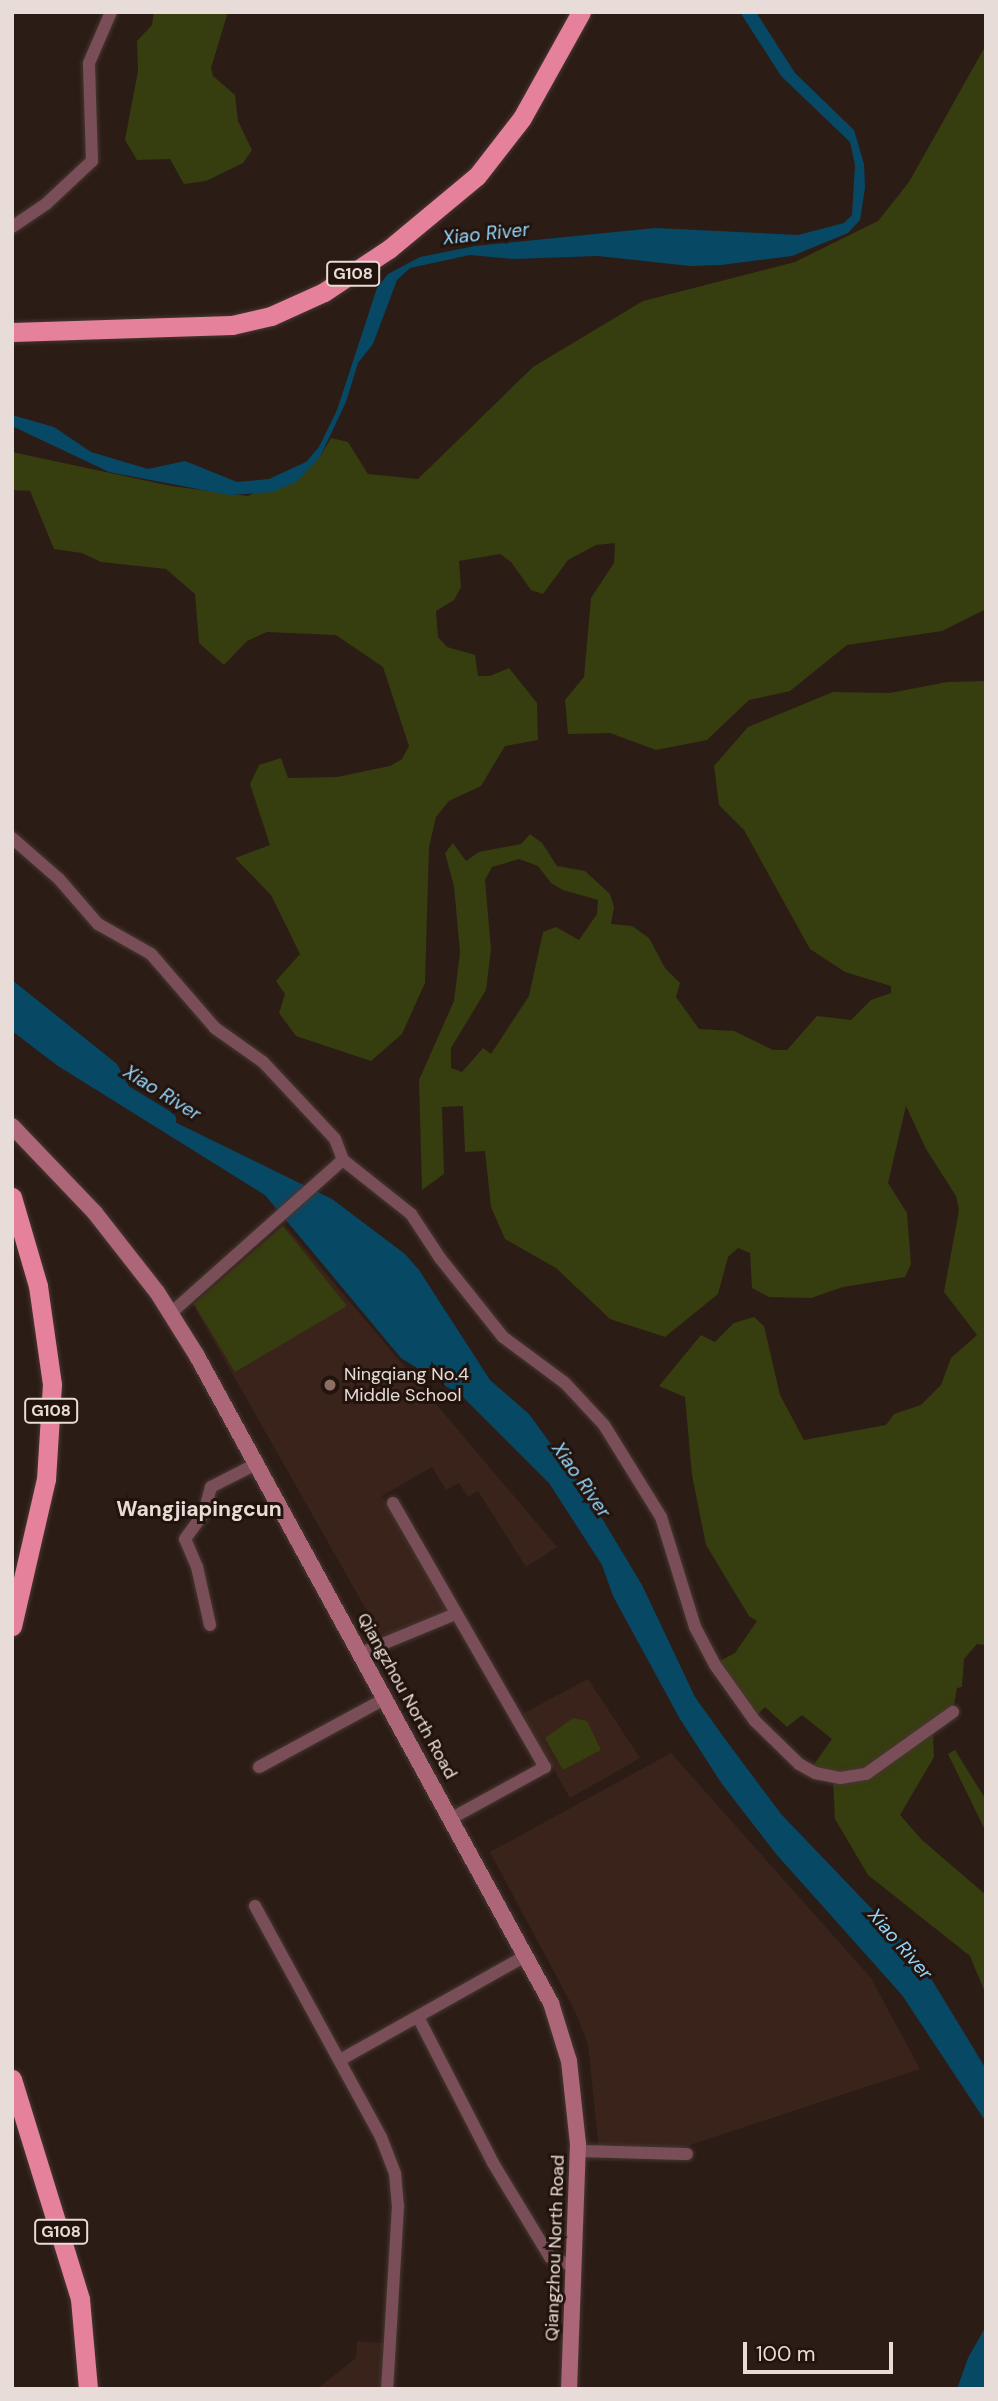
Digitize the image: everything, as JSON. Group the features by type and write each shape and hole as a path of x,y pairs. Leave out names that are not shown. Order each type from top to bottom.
{"highway":[{"name":"G108","path":"12,332 218,327 271,316 324,292 389,249 477,176 522,118 581,12"},
{"name":"G108","path":"12,1197 38,1286 52,1384 46,1479 12,1626"},
{"name":"G108","path":"12,2079 80,2299 88,2389"}],"main road":[{"name":"Qiangzhou North Road","path":"12,1125 66,1178 171,1313 258,1463 527,1955 566,2046 578,2151 569,2389"},
{"name":"Qiangzhou North Road","path":"564,2389 570,2356"}],"street":[{"path":"12,227 46,204 92,161 89,63 111,12"},
{"path":"12,838 59,879 98,924 151,954 215,1028 263,1062 335,1139 339,1163 411,1214 440,1258 503,1337 565,1383 604,1425 661,1517 695,1627 715,1665 755,1720 799,1764 840,1778 866,1774 953,1712"},
{"path":"171,1313 339,1163"},
{"path":"210,1625 197,1567 185,1539 204,1513 211,1488 258,1463"},
{"path":"393,1503 545,1767 452,1818"},
{"path":"361,1653 455,1614"},
{"path":"259,1767 386,1698"},
{"path":"255,1906 381,2137 398,2188 387,2389"},
{"path":"340,2060 527,1955"},
{"path":"418,2017 493,2163 550,2257 574,2266"},
{"path":"578,2151 687,2154"}],"shaded area":[{"name":"Ningqiang No.4 Middle School","path":"284,1224 557,1547 526,1567 478,1491 468,1497 459,1483 446,1490 432,1467 382,1496 449,1610 383,1639 192,1303"},
{"path":"588,1679 640,1758 570,1798 522,1714"},
{"path":"671,1753 871,1978 920,2069 678,2149 599,2148 588,2045 575,2011 490,1852"},
{"path":"357,2341 384,2343 382,2389 317,2389 356,2358"}],"green space":[{"path":"154,12 228,12 211,68 213,76 235,95 238,121 252,150 243,163 206,181 184,184 170,159 137,160 125,140 138,71 137,41 152,25"},
{"path":"986,45 986,609 942,631 847,645 790,691 749,700 707,740 656,750 610,733 568,734 565,700 584,677 591,598 614,563 615,543 596,545 568,560 543,594 531,590 511,562 500,554 459,561 461,587 454,600 436,611 438,637 447,647 475,655 478,676 490,676 509,668 537,703 538,740 505,746 481,786 449,801 436,817 429,847 425,983 402,1034 371,1061 296,1036 279,1013 285,994 276,981 300,954 271,895 235,858 270,845 250,784 259,765 281,758 288,778 337,777 390,766 402,759 409,746 383,667 336,635 267,632 247,641 224,665 199,643 195,594 166,569 101,562 82,553 54,549 30,491 12,490 12,452 171,486 248,496 320,457 331,438 348,442 368,474 418,479 533,367 643,301 795,262 878,221 909,182"},
{"path":"986,681 986,1645 977,1644 964,1659 962,1687 957,1688 954,1705 868,1768 851,1774 812,1767 832,1739 802,1715 787,1727 765,1707 757,1715 718,1662 735,1653 757,1621 749,1616 706,1545 692,1475 685,1397 659,1386 701,1335 715,1342 734,1323 754,1317 764,1326 780,1395 804,1440 886,1425 894,1414 921,1405 941,1385 951,1358 977,1335 944,1292 959,1210 956,1196 926,1149 906,1106 888,1183 907,1213 911,1264 905,1277 843,1287 811,1298 769,1297 752,1288 750,1253 738,1248 728,1257 718,1294 665,1337 610,1319 556,1268 505,1239 491,1207 485,1151 465,1152 463,1106 442,1107 444,1174 422,1190 419,1080 454,1001 460,952 454,886 445,853 453,843 466,861 479,852 521,844 530,834 542,843 557,866 585,871 610,894 614,907 611,924 632,926 649,938 665,968 680,983 676,997 699,1029 734,1031 773,1050 787,1050 817,1016 851,1020 871,1000 891,993 891,986 845,972 810,949 744,830 719,805 714,766 748,727 833,692 890,693 947,682","holes":["519,859 538,866 551,883 563,890 598,900 597,914 579,940 556,927 543,932 529,996 491,1054 483,1048 462,1072 451,1068 451,1048 486,990 491,949 485,880 492,867"]},
{"path":"283,1226 347,1306 235,1372 194,1304"},
{"path":"573,1718 587,1721 601,1750 563,1770 545,1738"},
{"path":"933,1734 934,1757 900,1815 922,1840 986,1895 986,1995 970,1956 868,1875 835,1819 833,1780 883,1769"},
{"path":"955,1750 986,1800 986,1832 948,1754"}],"water":[{"path":"740,12 756,12 795,73 854,130 864,164 865,188 860,220 848,233 792,256 721,265 690,266 598,256 514,259 470,255 410,268 397,280 373,344 358,363 346,402 320,457 296,482 273,492 229,495 109,472 12,426 12,415 54,427 91,452 148,469 185,461 237,482 269,479 306,462 319,447 337,410 377,288 388,274 420,257 475,246 655,228 798,235 844,223 852,215 855,165 850,142 781,76"},
{"path":"12,980 117,1064 138,1104 332,1199 405,1254 419,1270 490,1380 529,1414 588,1495 642,1585 695,1697 725,1739 781,1814 918,1957 986,2069 986,2122 902,1995 777,1855 722,1784 680,1719 613,1596 602,1565 549,1483 462,1396 401,1358 265,1195 58,1066 12,1031"},
{"path":"986,2326 986,2389 957,2389 968,2358"}],"waterway":[{"name":"Xiao River","path":"116,1089 167,1120"}],"place":[{"name":"Ningqiang No.4 Middle School","path":"330,1385"}],"district":[{"name":"Wangjiapingcun","path":"199,1509"}]}
